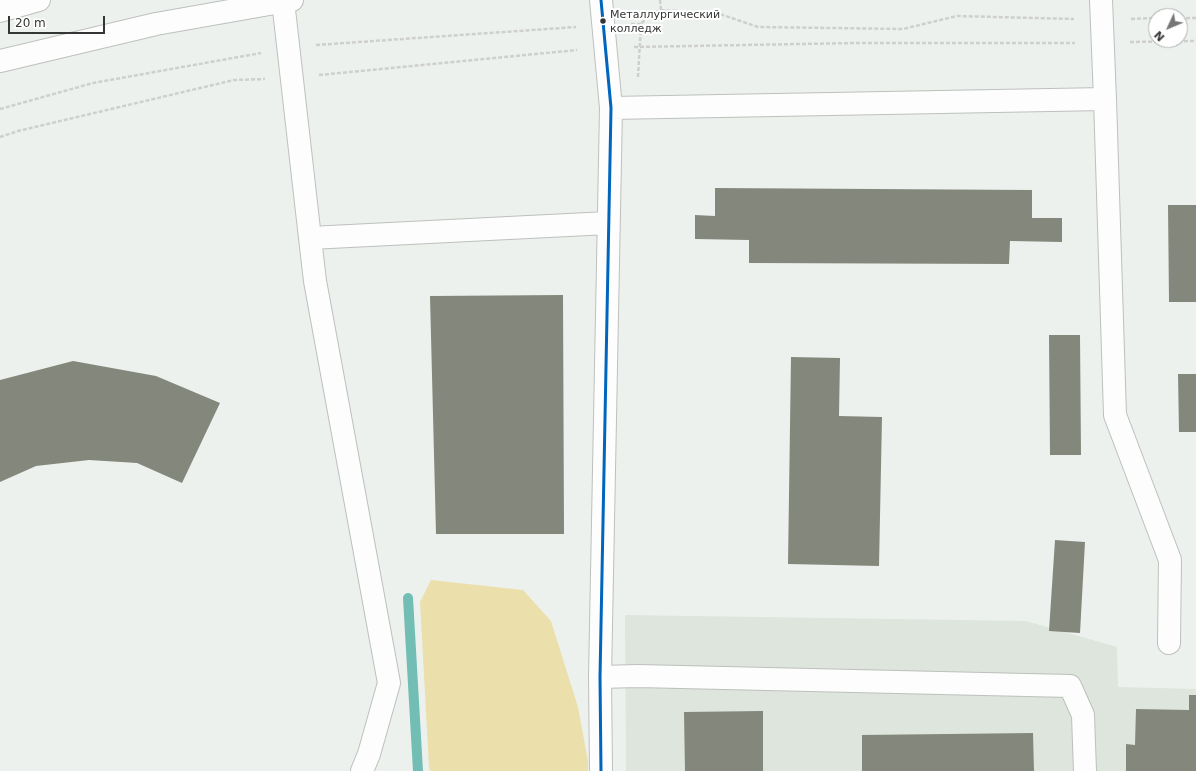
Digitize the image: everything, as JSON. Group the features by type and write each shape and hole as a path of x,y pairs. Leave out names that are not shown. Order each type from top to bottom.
{"street":[{"path":"0,11 39,0"},
{"path":"0,61 156,24 288,0 315,281 389,683 369,754 362,771"},
{"path":"601,0 611,108 600,677 601,771"},
{"path":"1101,10 1116,415 1170,560 1169,643"},
{"path":"611,108 1105,99"},
{"path":"310,238 608,223"},
{"path":"600,677 653,676 1070,686 1083,716 1085,771"}],"path":[{"path":"660,0 661,10"},
{"path":"637,107 641,24 651,13 661,10 720,14 758,27 903,29 956,16 1101,10 1148,17"}],"shaded area":[{"path":"431,580 523,590 551,621 578,707 588,761 588,771 430,771 420,602"},
{"path":"625,615 1026,621 1117,647 1118,687 1196,689 1196,771 626,771"}],"building":[{"path":"715,188 1032,190 1032,218 1062,218 1062,242 1010,241 1009,264 749,263 749,240 695,239 695,215 715,216"},
{"path":"1168,205 1196,205 1196,302 1169,302"},
{"path":"563,295 564,534 436,534 430,296"},
{"path":"1049,335 1080,335 1081,455 1050,455"},
{"path":"791,357 840,358 839,416 882,417 879,566 788,564"},
{"path":"73,361 156,376 220,403 182,483 137,463 89,460 36,466 0,482 0,380"},
{"path":"1178,374 1196,374 1196,432 1179,432"},
{"path":"1055,540 1085,542 1080,633 1049,631"},
{"path":"1189,695 1196,695 1196,771 1126,771 1126,744 1135,745 1136,709 1189,710"},
{"path":"763,711 763,771 685,771 684,712"},
{"path":"1033,733 1034,771 862,771 862,735"}],"waterway":[{"path":"408,598 418,771"}],"transit line":[{"path":"601,0 611,108 600,677 601,771"}],"place":[{"name":"Металлургический колледж","path":"603,21"}]}
